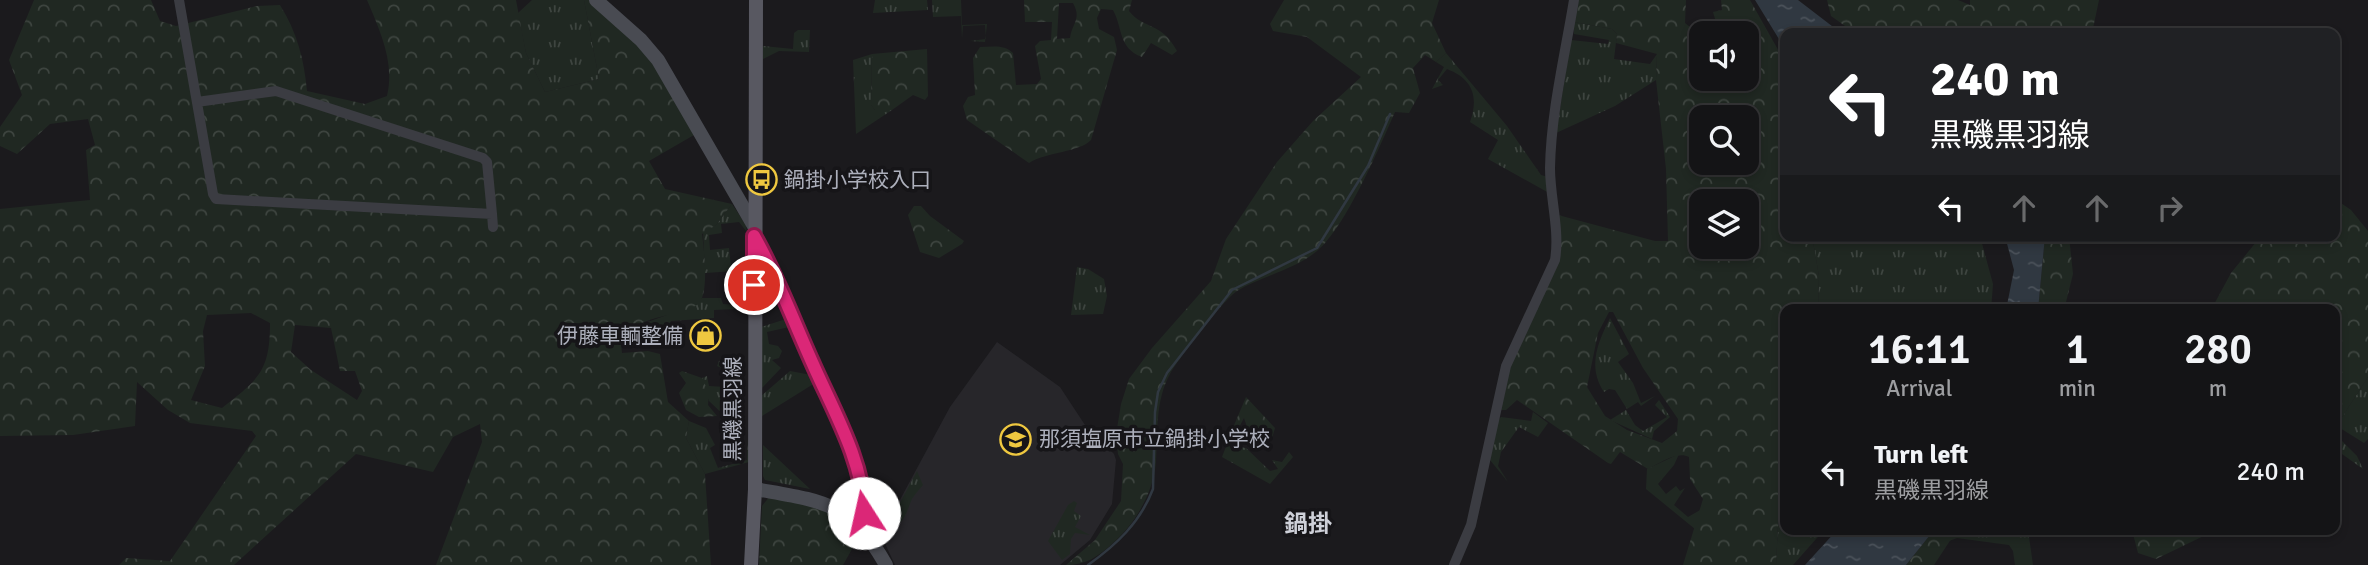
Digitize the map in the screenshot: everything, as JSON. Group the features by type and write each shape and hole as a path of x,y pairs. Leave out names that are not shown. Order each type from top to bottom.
{"main road":[{"name":"黒磯黒羽線","path":"751,565 755,489 756,0"}],"street":[{"path":"179,0 216,199 492,214"},
{"path":"596,0 641,40 658,60 754,231 853,460 864,504 860,526"},
{"path":"1454,565 1471,525 1506,366 1555,260 1557,246 1551,200 1552,139 1574,0"},
{"path":"197,102 276,91 483,158 487,162 493,227"},
{"path":"755,489 819,502 848,516 860,526 886,565"}],"shaded area":[{"name":"那須塩原市立鍋掛小学校","path":"997,342 1060,387 1085,425 1114,454 1116,460 1112,504 1090,540 1060,565 895,565 881,535 950,407"}],"green space":[{"path":"34,0 151,0 160,21 176,26 257,6 280,5 299,46 307,91 365,104 387,96 389,83 385,47 367,0 516,0 526,53 545,92 599,79 584,0 589,0 642,45 694,135 649,161 665,189 732,204 716,225 702,234 705,283 704,293 697,305 644,322 620,336 622,353 648,351 660,354 668,402 689,421 686,438 705,474 711,565 436,565 482,442 480,424 453,437 433,472 356,454 234,565 119,565 126,558 170,561 256,436 252,431 190,423 168,410 137,382 135,426 73,435 0,436 0,209 90,200 86,150 95,145 88,119 50,124 17,154 0,146 0,127 22,95 9,60","holes":["251,313 270,323 268,352 260,373 222,408 191,400 205,366 203,331 207,315","295,325 331,328 340,371 355,371 362,391 357,400 311,370 291,352"]},
{"path":"532,0 584,0 599,79 545,92 526,53 518,13"},
{"path":"875,0 927,0 928,10 873,13"},
{"path":"932,0 961,0 962,25 987,24 986,35 985,25 963,26 962,38 961,16 933,17"},
{"path":"1024,0 1132,0 1129,11 1165,35 1177,51 1172,55 1151,43 1142,57 1134,53 1122,37 1113,10 1101,9 1097,18 1099,29 1114,37 1117,50 1091,140 1079,147 1029,163 967,120 963,106 968,97 975,95 973,58 980,47 1002,47 1013,53 1016,85 1037,84 1041,79 1035,46 1040,41 1051,40 1052,22 1025,22","holes":["1059,3 1073,3 1077,17 1070,38 1057,39"]},
{"path":"1284,0 1439,0 1432,23 1446,53 1436,62 1425,55 1413,68 1420,93 1409,113 1395,112 1361,186 1328,240 1308,258 1230,296 1191,343 1165,384 1158,417 1154,474 1142,507 1121,536 1101,553 1085,562 1066,565 1095,540 1121,501 1123,464 1118,454 1116,435 1121,404 1129,379 1152,348 1211,281 1226,239 1277,162 1313,121 1361,77 1307,37 1273,31 1270,24"},
{"path":"1575,0 1686,0 1685,23 1689,26 1689,91 1759,91 1759,21 1716,21 1713,12 1722,10 1721,0 1750,0 1780,53 1780,242 1813,242 1819,276 1818,304 1780,304 1780,519 1776,565 1683,565 1703,499 1690,479 1689,457 1674,457 1648,469 1620,452 1611,464 1517,400 1506,410 1498,410 1507,369 1548,284 1558,215 1655,241 1668,241 1666,169 1656,80 1657,54 1616,43 1617,34 1612,29 1574,22","holes":["1609,312 1613,312 1643,368 1678,419 1677,431 1662,443 1627,430 1605,416 1587,387 1598,333"]},
{"path":"1827,0 1958,0 1970,5 1970,0 2099,0 2093,28 1848,28 1831,16"},
{"path":"1574,22 1612,29 1617,34 1614,59 1650,64 1657,54 1656,80 1615,106 1556,133 1571,40 1608,44 1609,40 1574,34"},
{"path":"798,30 810,30 809,52 779,51 763,59 763,46 793,49 794,33"},
{"path":"927,49 928,96 925,100 913,95 892,110 875,110 871,105 872,54"},
{"path":"1446,53 1507,126 1541,175 1548,177 1549,193 1488,159 1498,140 1470,122 1474,97 1463,78 1447,69 1438,80 1443,85 1432,89 1444,67 1436,62"},
{"path":"872,54 871,105 875,110 892,110 856,134 853,60"},
{"path":"2340,202 2351,210 2368,231 2368,377 2340,420 2340,304 2214,304 2231,273 2256,242 2340,242"},
{"path":"732,204 746,225 747,232 739,222 721,224 722,233 709,235 710,250 729,248 731,267 743,266 749,256 750,270 705,273 703,231 716,225"},
{"path":"914,206 921,206 964,241 962,244 939,258 920,252 908,215"},
{"path":"1813,242 1982,242 1993,284 1991,304 1818,304 1819,276"},
{"path":"2044,242 2070,242 2073,274 2066,304 2039,304"},
{"path":"1077,267 1088,269 1104,279 1107,296 1103,314 1071,315"},
{"path":"702,298 721,298 723,304 735,305 735,309 714,310 714,318 671,321 668,328 651,328 620,340 624,331 678,311"},
{"path":"789,318 800,345 789,327 767,332 769,344 778,346 782,351 779,358 772,360 781,368 761,389 761,327"},
{"path":"1610,318 1629,354 1618,362 1633,383 1641,403 1655,396 1641,406 1638,402 1627,409 1615,390 1604,392 1599,383 1596,355"},
{"path":"727,358 730,360 730,395 735,396 728,419 709,401 702,378 707,376 709,386 725,387 729,371 717,366 719,361"},
{"path":"682,371 702,378 709,393 708,405 717,416 699,417 686,410 679,393 686,383 679,373"},
{"path":"790,371 811,375 815,383 762,416 761,396"},
{"path":"2368,377 2368,439 2364,443 2340,428 2340,420"},
{"path":"1246,397 1275,428 1272,438 1248,430 1244,418 1236,433 1232,430"},
{"path":"1659,400 1670,417 1654,431 1652,439 1610,420 1626,410 1635,425 1643,431 1667,417 1655,405"},
{"path":"1533,412 1548,423 1538,437 1519,427 1501,452 1498,466 1508,482 1490,460 1497,421 1501,417 1531,421"},
{"path":"689,421 706,428 715,445 710,448 718,468 747,460 748,438 749,462 705,474 686,438"},
{"path":"1232,431 1236,433 1233,446 1246,448 1270,471 1278,469 1272,460 1282,462 1289,452 1293,457 1270,484 1222,457"},
{"path":"2340,439 2357,456 2363,469 2340,453"},
{"path":"763,445 810,489 765,480"},
{"path":"1679,454 1674,465 1658,484 1666,494 1676,486 1680,491 1685,488 1674,505 1688,517 1702,509 1695,529 1646,489 1647,469"},
{"path":"917,471 923,485 912,499 901,522 887,527"},
{"path":"770,496 811,504 832,514 847,534 852,549 843,565 759,565 762,506"},
{"path":"1074,501 1077,503 1074,511 1081,516 1075,527 1090,535 1075,533 1071,539 1070,554 1062,560 1048,541 1068,505"},
{"path":"1780,519 1780,535 1820,535 1793,565 1776,565"},
{"path":"1930,535 1954,535 1934,565 1906,565"},
{"path":"1953,535 2029,535 2033,565 2015,565 2013,551 2009,545 1957,538 1949,541"},
{"path":"2133,535 2206,535 2156,559 2138,553"}],"water":[{"path":"1755,0 1798,0 1834,28 1780,28 1780,41"},
{"path":"2007,242 2044,242 2039,304 2007,304 2014,270"},
{"path":"1832,535 1930,535 1906,565 1805,565"}],"waterway":[{"path":"1088,565 1134,523 1153,489 1155,412 1158,392 1167,373 1232,290 1317,248 1368,166 1390,114"}],"place":[{"name":"鍋掛小学校入口","path":"761,180"},
{"name":"伊藤車輌整備","path":"706,336"},
{"name":"那須塩原市立鍋掛小学校","path":"1016,439"}],"district":[{"name":"鍋掛","path":"1308,524"}],"route":[{"path":"754,285 754,236 773,271 842,431 858,477 864,513"}]}
